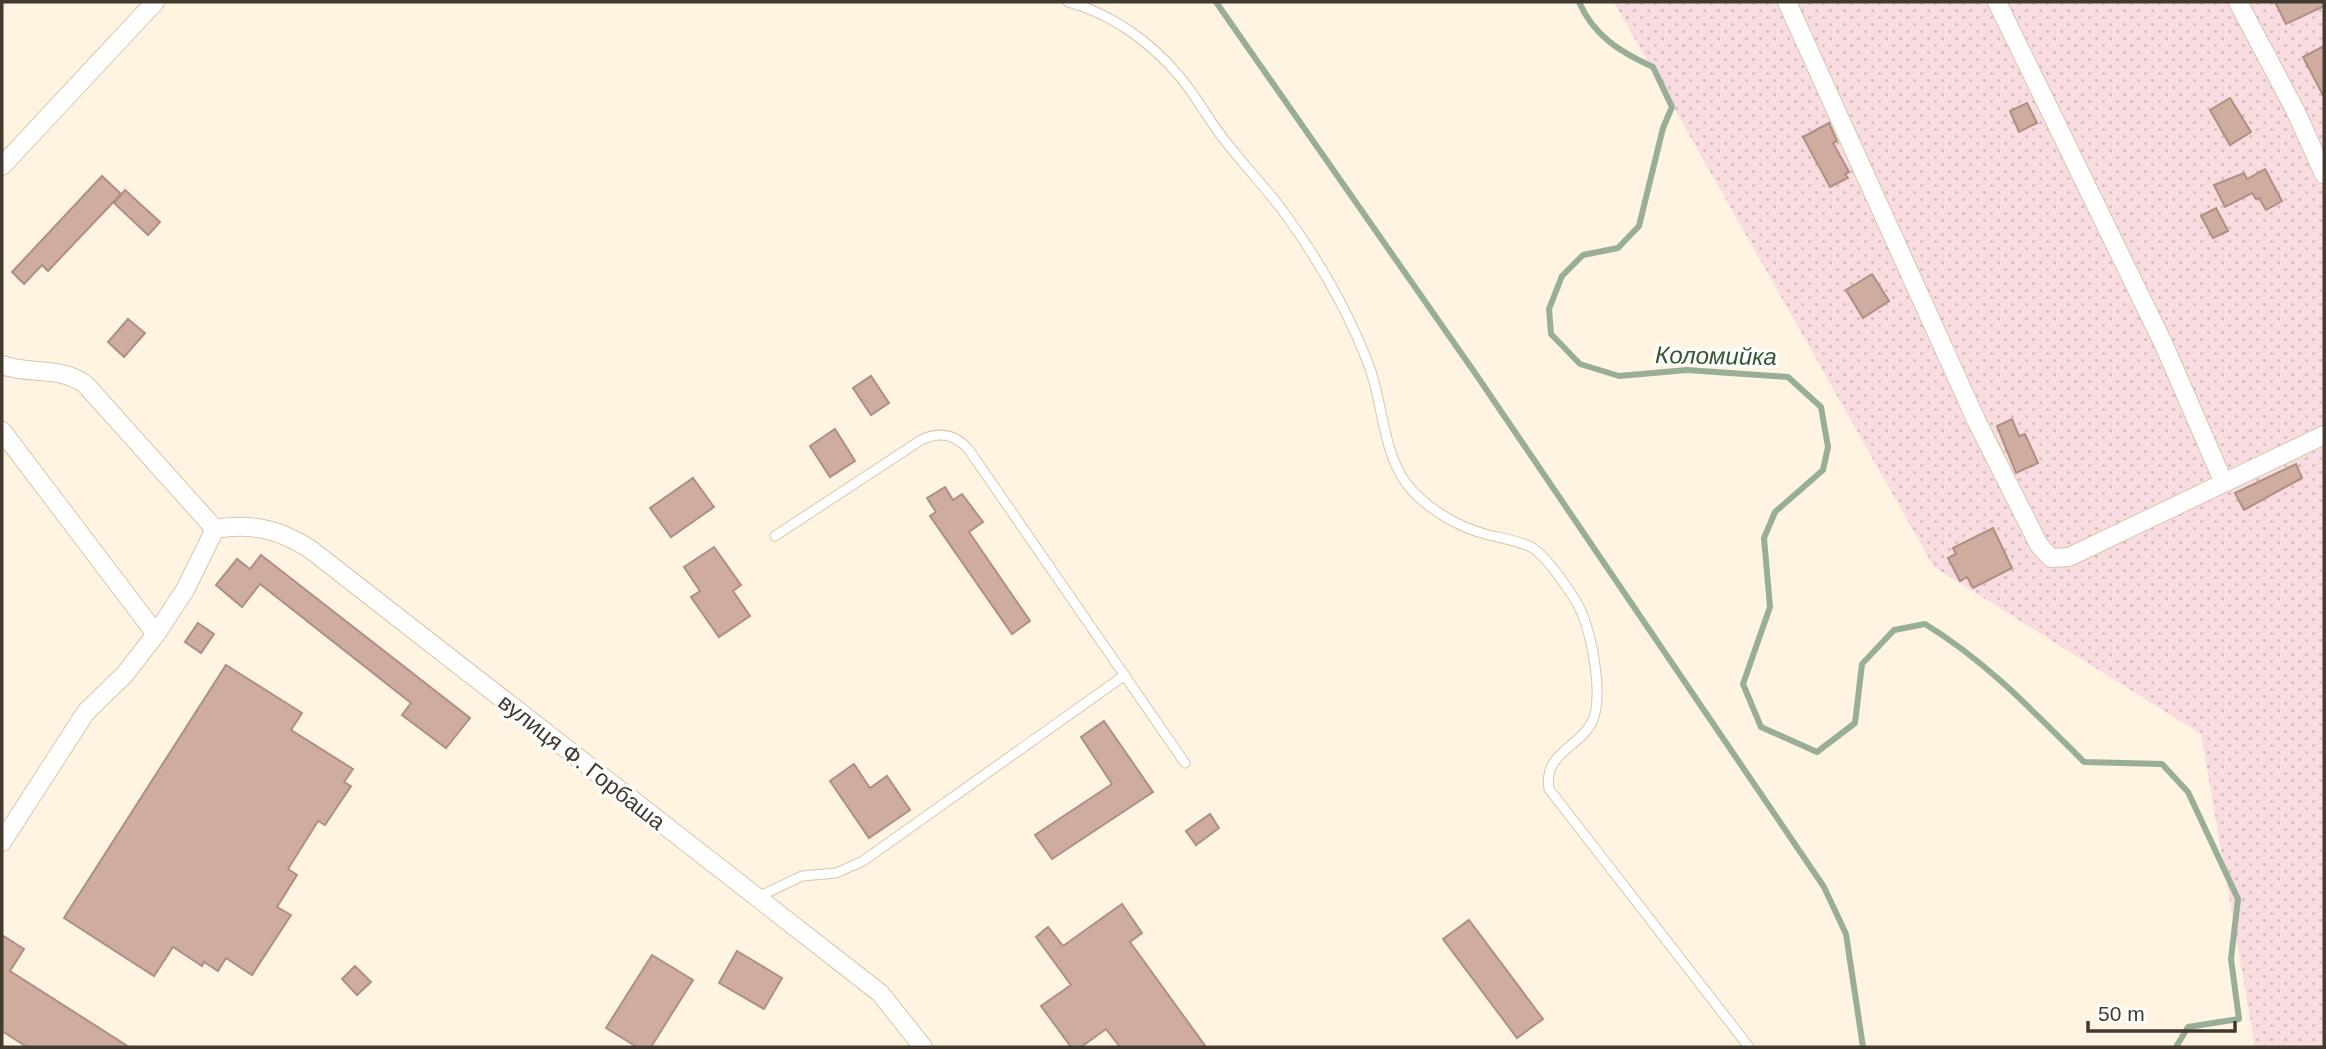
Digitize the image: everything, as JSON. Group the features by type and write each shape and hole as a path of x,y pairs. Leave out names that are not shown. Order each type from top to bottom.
{"street":[{"path":"2,166 155,2"},
{"path":"1787,2 1977,422 2039,545 2051,558 2069,557 2324,435"},
{"path":"1997,2 2164,345 2223,481"},
{"path":"2238,2 2296,112 2324,174"},
{"path":"2,365 31,372 60,372 85,384 215,529 184,590 156,634 125,674 86,712 2,842"},
{"path":"2,430 156,634"},
{"name":"вулиця Ф. Горбаша","path":"215,529 262,527 303,544 880,993 923,1047"}],"lane":[{"path":"1068,2 1086,7 1127,28 1158,55 1180,78 1226,143 1284,213 1327,280 1368,362 1395,466 1408,485 1427,504 1468,529 1531,547 1544,557 1582,611 1593,655 1597,708 1584,733 1550,766 1547,777 1549,789 1749,1047"},
{"path":"775,536 921,440 938,435 956,438 970,450 1185,763"},
{"path":"756,898 802,876 836,873 863,861 1125,675"}],"shaded area":[{"path":"1614,2 2324,2 2324,1047 2255,1047 2201,734 1934,567"}],"building":[{"path":"2275,2 2324,2 2324,6 2286,24"},
{"path":"2324,46 2324,97 2303,57"},
{"path":"2230,98 2251,132 2230,145 2210,110"},
{"path":"2027,103 2037,123 2019,132 2010,111"},
{"path":"1829,123 1837,141 1833,143 1849,172 1845,174 1848,178 1830,187 1803,137"},
{"path":"2265,169 2282,201 2266,210 2259,198 2256,199 2252,193 2225,207 2214,185 2244,173 2247,179"},
{"path":"102,176 121,194 48,271 42,265 24,284 12,272"},
{"path":"125,190 160,222 148,235 114,203"},
{"path":"2216,208 2228,231 2213,238 2201,216"},
{"path":"1872,274 1889,301 1863,318 1846,290"},
{"path":"128,319 145,333 124,357 108,342"},
{"path":"871,376 889,403 871,415 853,388"},
{"path":"2012,419 2019,436 2025,434 2038,463 2016,473 1997,426"},
{"path":"835,429 855,461 830,477 810,446"},
{"path":"2296,464 2302,478 2244,510 2235,493"},
{"path":"693,478 714,507 671,537 650,508"},
{"path":"945,487 953,500 962,494 983,522 969,532 1030,621 1012,634 930,516 936,512 927,498"},
{"path":"1993,528 2012,568 1973,588 1967,577 1960,581 1948,558 1956,554 1953,548"},
{"path":"714,547 741,585 733,591 750,616 719,637 691,597 700,591 684,567"},
{"path":"261,555 470,718 446,748 402,715 411,703 260,584 242,607 216,585 237,559 250,569"},
{"path":"198,623 214,634 201,653 185,642"},
{"path":"226,665 302,713 291,730 353,769 344,782 351,786 325,825 318,821 288,869 297,875 277,907 291,915 252,975 226,958 218,971 204,962 202,966 173,947 154,976 64,918"},
{"path":"1104,721 1153,792 1052,859 1035,835 1112,784 1081,737"},
{"path":"854,764 870,788 887,776 910,810 869,838 830,781"},
{"path":"1210,814 1219,828 1196,845 1186,831"},
{"path":"1122,904 1142,933 1130,942 1206,1047 1120,1047 1106,1029 1081,1047 1071,1047 1041,1006 1071,985 1036,937 1048,927 1063,946"},
{"path":"1469,920 1543,1019 1517,1038 1443,939"},
{"path":"2,935 24,949 10,971 129,1047 27,1047 2,1031"},
{"path":"737,951 782,978 764,1009 719,983"},
{"path":"652,955 693,980 651,1047 637,1047 606,1028"},
{"path":"355,966 371,982 357,995 342,979"}],"waterway":[{"path":"1216,2 1475,373 1824,887 1846,934 1863,1047"},
{"name":"Коломийка","path":"1579,2 1592,24 1609,42 1653,67 1672,107 1663,128 1639,226 1618,248 1583,255 1562,276 1549,309 1551,334 1580,364 1619,376 1687,370 1788,377 1821,407 1828,447 1823,470 1775,512 1764,538 1770,607 1743,684 1761,727 1817,752 1855,723 1862,664 1894,630 1925,624 1989,671 2084,762 2162,764 2188,792 2238,899 2231,959 2239,1019 2188,1027 2176,1047"}]}
